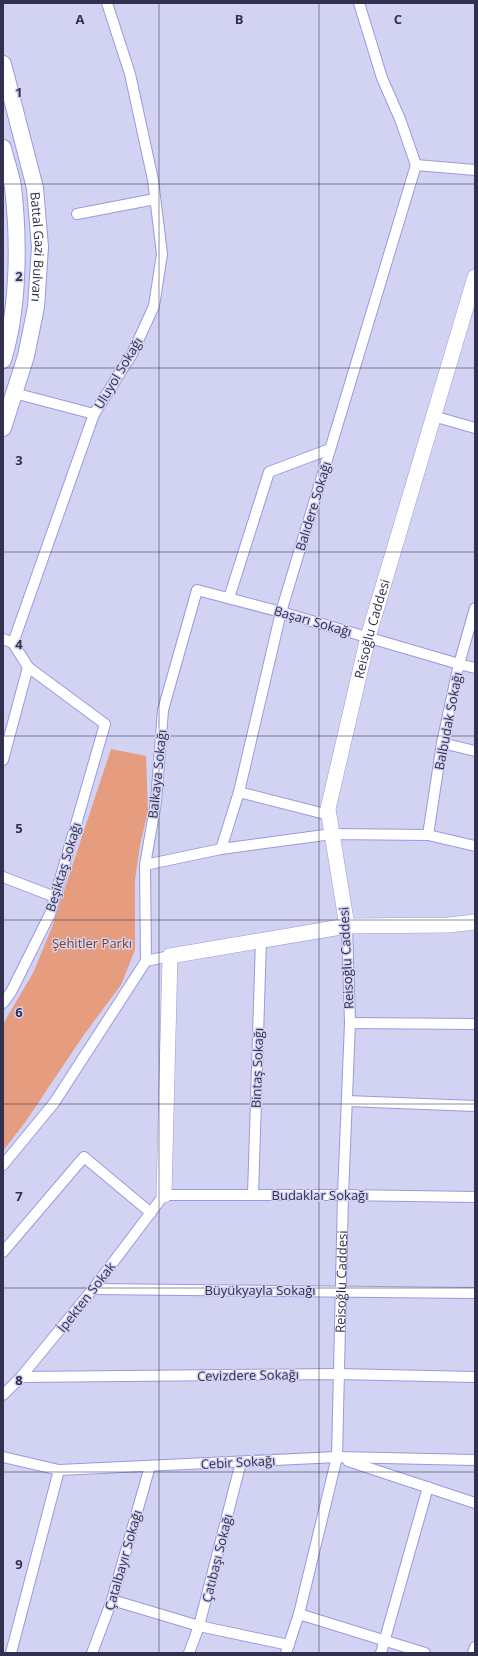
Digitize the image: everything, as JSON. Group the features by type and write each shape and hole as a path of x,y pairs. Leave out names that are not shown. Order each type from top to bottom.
{"main road":[{"name":"Battal Gazi Bulvarı","path":"3,64 35,188 40,247 36,307 26,356 3,428"},
{"name":"Battal Gazi Bulvarı","path":"3,148 13,185 17,270 8,344 3,360"}],"street":[{"name":"Uluyol Sokağı","path":"13,643 94,414 132,354 154,306 162,254 153,180 130,74 107,3"},
{"path":"360,3 382,78 400,119 416,165 475,170"},
{"name":"Balıdere Sokağı","path":"221,849 239,792 281,612 416,165"},
{"path":"77,214 155,199"},
{"name":"Reisoğlu Caddesi","path":"287,1649 299,1614 337,1457 343,1195 350,1023 346,926 328,809 368,637 475,278"},
{"path":"14,393 94,414"},
{"path":"433,416 475,428"},
{"path":"229,598 269,472 330,449"},
{"name":"Başarı Sokağı","path":"197,590 281,612 475,668"},
{"name":"Balkaya Sokağı","path":"146,961 145,865 156,802 163,710 197,590"},
{"name":"Balbudak Sokağı","path":"428,835 442,743 459,664 475,608"},
{"path":"3,639 13,643 28,667 3,760"},
{"name":"Beşiktaş Sokağı","path":"3,1004 50,914 105,724 28,667"},
{"path":"442,743 475,751"},
{"path":"239,792 330,815"},
{"path":"145,865 221,849 332,834 428,835 475,846"},
{"path":"3,877 55,897"},
{"path":"3,1165 54,1103 146,961 346,926 448,925 475,922"},
{"name":"Bintaş Sokağı","path":"253,1195 261,940"},
{"path":"164,1195 170,956"},
{"path":"350,1023 475,1024"},
{"path":"347,1101 475,1106"},
{"path":"3,1252 84,1157 151,1212"},
{"name":"Budaklar Sokağı","path":"164,1195 475,1197"},
{"name":"İpekten Sokak","path":"5,1391 21,1377 93,1289 164,1195"},
{"name":"Büyükyayla Sokağı","path":"93,1289 341,1290 475,1293"},
{"name":"Cevizdere Sokağı","path":"21,1377 339,1374 475,1376"},
{"name":"Cebir Sokağı","path":"3,1457 58,1470 337,1457 475,1460"},
{"path":"337,1457 475,1503"},
{"name":"Çatıbaşı Sokağı","path":"190,1653 199,1626 241,1462"},
{"name":"Çatalbayır Sokağı","path":"92,1653 112,1600 150,1466"},
{"path":"11,1653 58,1470"},
{"path":"381,1653 428,1487"},
{"path":"112,1600 199,1626 287,1649"},
{"path":"299,1614 425,1653"},
{"path":"473,1653 475,1647"}],"green space":[{"name":"Şehitler Parkı","path":"111,749 146,756 148,811 140,845 135,880 135,950 121,985 83,1036 26,1121 3,1151 3,1024 33,973 52,927"}]}
